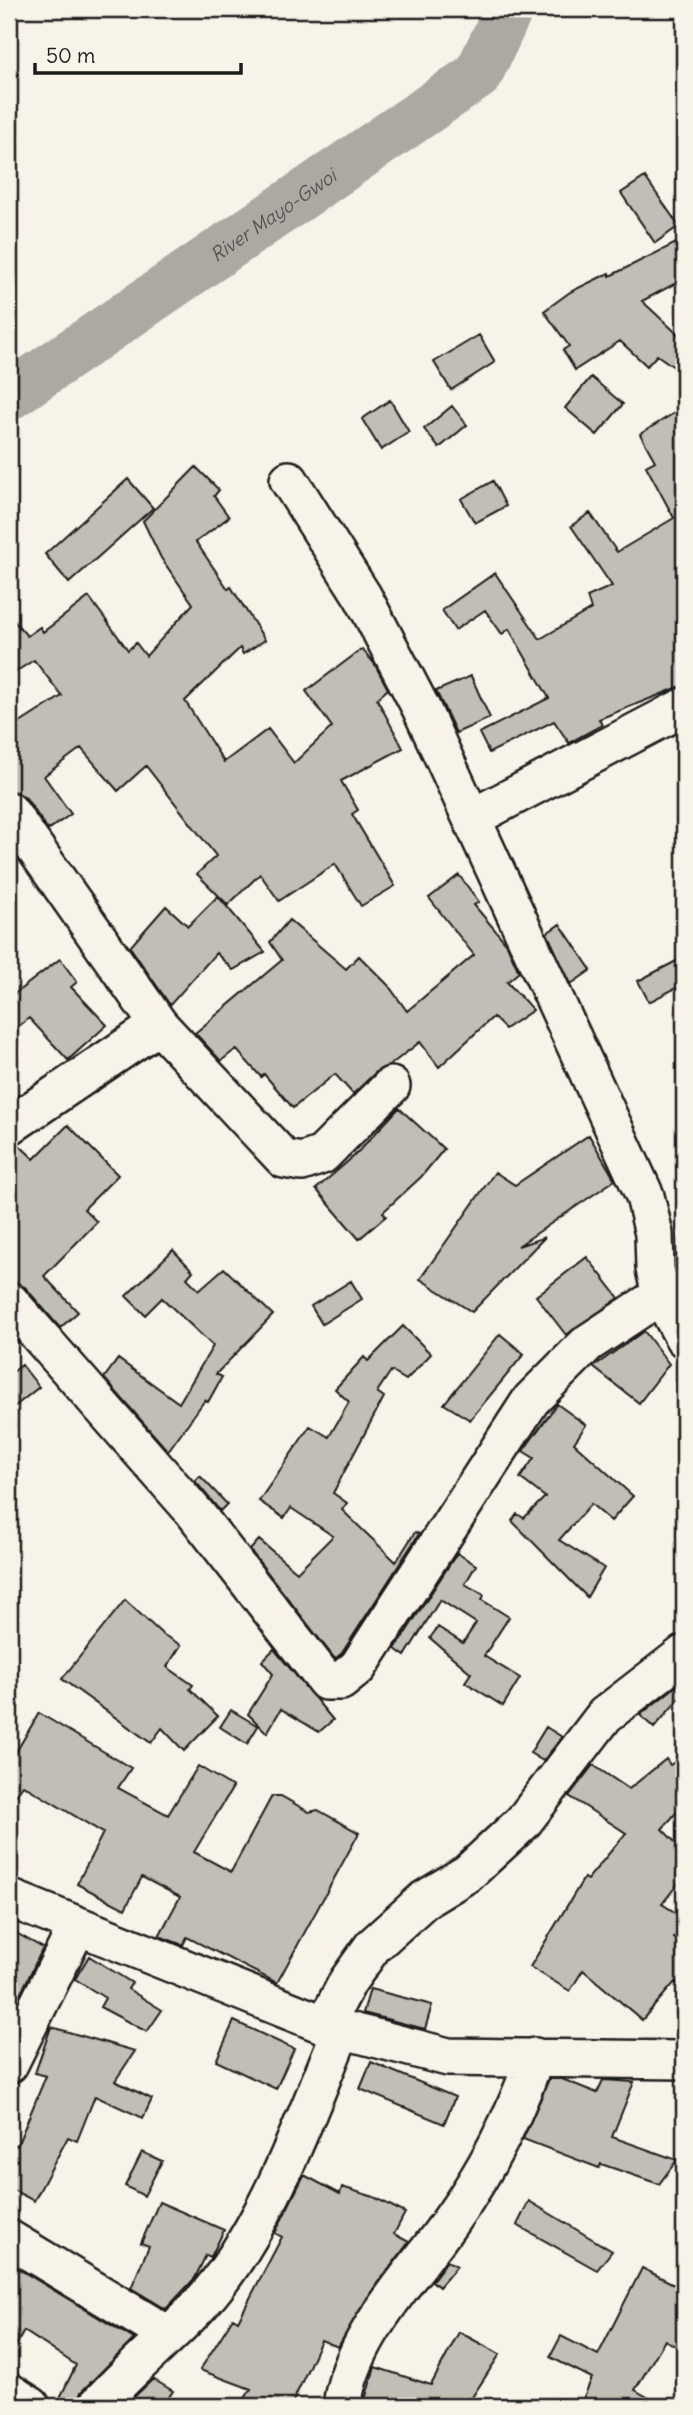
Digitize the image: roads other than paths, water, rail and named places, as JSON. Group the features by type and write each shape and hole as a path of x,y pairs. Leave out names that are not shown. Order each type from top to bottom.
{"street":[{"path":"289,480 363,597 421,708 472,818 645,1196 654,1234 655,1269 661,1295 684,1338"},
{"path":"472,818 684,707"},
{"path":"9,811 159,1025 284,1159 302,1162 322,1155 391,1086"},
{"path":"9,1126 159,1025"},
{"path":"9,1301 195,1513 326,1681 341,1681 358,1667 531,1400 588,1343 661,1295"},
{"path":"97,2406 204,2300 235,2256 270,2197 348,1981 373,1946 424,1900 468,1873 523,1822 604,1715 684,1654"},
{"path":"9,1898 333,2028 448,2057 684,2060"},
{"path":"9,2064 77,1927"},
{"path":"342,2406 344,2385 369,2333 451,2221 518,2106 535,2057"},
{"path":"9,2239 168,2335"},
{"path":"9,2392 32,2406"}],"waterway":[{"name":"River Mayo-Gwoi","path":"9,396 478,75 509,9"}]}
